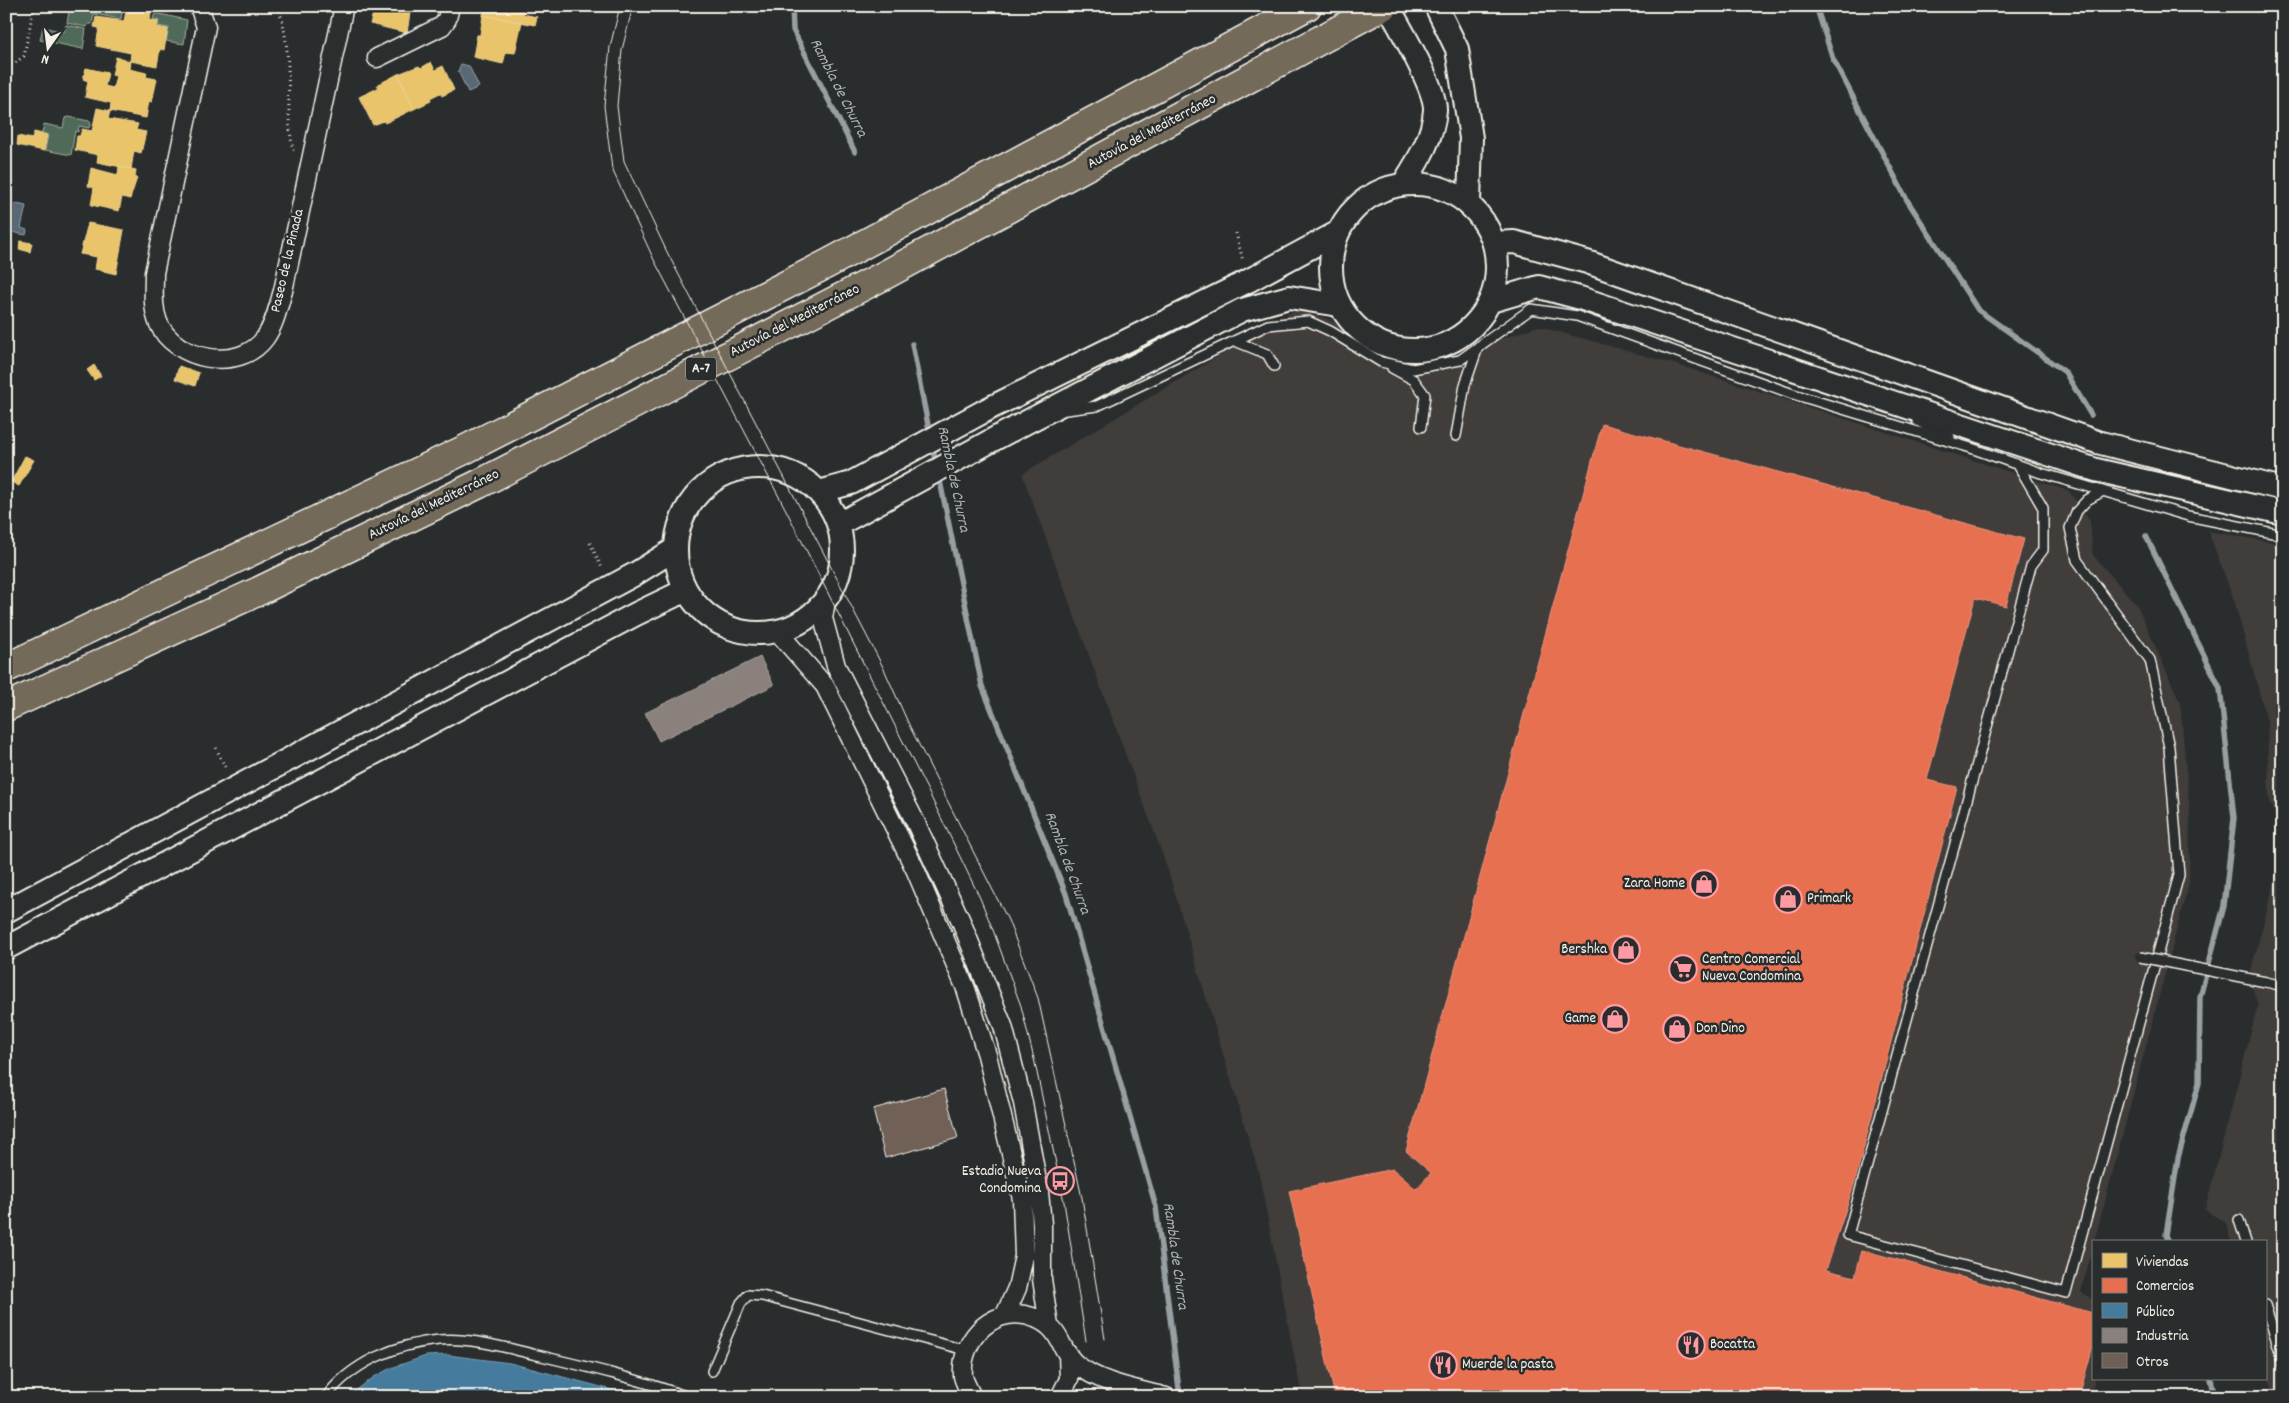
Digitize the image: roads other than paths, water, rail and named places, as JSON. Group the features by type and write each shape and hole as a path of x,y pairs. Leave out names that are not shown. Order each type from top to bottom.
{"highway":[{"name":"A-7","path":"6,668 479,442 828,264 1307,6"},
{"name":"Autovía del Mediterráneo","path":"6,707 260,591 479,484 892,271 1383,6"}],"street":[{"name":"Paseo de la Pinada","path":"200,6 206,27 154,273 153,305 159,324 182,349 198,356 223,359 249,352 264,339 273,325 283,291 344,6"},
{"path":"377,58 442,26 450,6"},
{"path":"1388,6 1424,75 1435,109 1426,148 1404,183"},
{"path":"1437,8 1457,49 1459,58 1471,138 1469,203"},
{"path":"1404,183 1438,186 1469,203 1485,221 1495,243 1498,272 1492,301 1477,323 1456,340 1430,349 1403,350 1377,342 1355,327 1339,305 1331,282 1330,257 1337,233 1351,215 1376,192 1404,183"},
{"path":"819,492 851,483 990,408 1248,281 1337,233"},
{"path":"1495,243 1514,242 1587,262 2097,442 2283,489"},
{"path":"1492,301 1539,287 1603,304 2096,470 2283,513"},
{"path":"839,524 998,437 1049,413 1242,310 1288,297 1339,305"},
{"path":"826,601 804,620 777,631 750,633 725,626 702,611 686,590 675,549 679,525 690,502 706,485 728,472 752,466 776,468 800,477 819,492 831,507 839,524 843,551 838,577 826,601 823,618 836,666 922,836 961,921 1003,1026 1023,1102 1039,1192 1043,1241 1042,1279 1050,1326"},
{"path":"6,911 611,587 675,549"},
{"path":"6,948 627,618 686,590"},
{"path":"777,631 825,686 915,869 966,989 987,1055 1022,1199 1024,1256 1017,1288 1005,1315"},
{"path":"972,1397 963,1377 965,1350 980,1329 1005,1315 1033,1317 1050,1326 1076,1364 1108,1381 1166,1397"},
{"path":"1060,1397 1069,1379 1068,1354"}],"lane":[{"path":"1381,362 1413,369 1460,360 1531,309 1577,316 1793,394 1972,448 2103,491 2188,516 2283,535"},
{"path":"1049,413 1097,406 1268,325 1308,321 1414,380 1425,395 1421,427"},
{"path":"1235,341 1267,354 1274,366"},
{"path":"1456,436 1465,385 1478,347"},
{"path":"1856,390 1972,448"},
{"path":"2018,464 2043,508 2043,550 2031,566 1848,1236 2066,1292 2178,875 2169,748 2150,660 2077,560 2070,528 2077,511 2087,500 2103,491"},
{"path":"2140,957 2283,986"},
{"path":"2239,1220 2245,1240"},
{"path":"712,1371 740,1303 748,1295 762,1296 965,1350"},
{"path":"2266,1308 2283,1365"},
{"path":"2279,1348 2283,1336"},
{"path":"326,1397 344,1378 378,1356 394,1350 440,1340 465,1341 503,1347 589,1367 688,1397"}],"water":[{"path":"461,64 469,66 479,87 468,92 458,71"},
{"path":"12,203 26,206 21,228 27,230 26,235 6,231"}],"waterway":[{"name":"Rambla de Churra","path":"792,6 793,30 855,152"},
{"path":"1816,6 1833,59 1907,200 1978,310 2065,372 2091,415"},
{"name":"Rambla de Churra","path":"912,344 930,435"},
{"name":"Rambla de Churra","path":"932,444 936,465"},
{"name":"Rambla de Churra","path":"939,476 982,686 1066,894 1156,1207 1180,1397"},
{"path":"2146,536 2220,688 2234,818 2224,906 2200,997 2199,1083 2178,1158 2166,1235 2168,1240"},
{"path":"2211,1380 2215,1397"}],"tram line":[{"path":"620,6 610,47 604,106 612,169 654,260 786,510 930,795 980,898 993,930 1021,1006 1035,1063 1064,1202 1086,1341"},
{"path":"633,6 622,50 617,106 624,161 667,252 884,669 910,727 1008,920 1038,998 1082,1198 1105,1339"}],"place":[{"name":"Zara Home","path":"1704,884"},
{"name":"Primark","path":"1788,899"},
{"name":"Bershka","path":"1626,950"},
{"name":"Centro Comercial Nueva Condomina","path":"1683,969"},
{"name":"Game","path":"1615,1019"},
{"name":"Don Dino","path":"1677,1029"},
{"name":"Estadio Nueva Condomina","path":"1060,1181"},
{"name":"Bocatta","path":"1691,1345"},
{"name":"Muerde la pasta","path":"1443,1365"}]}
